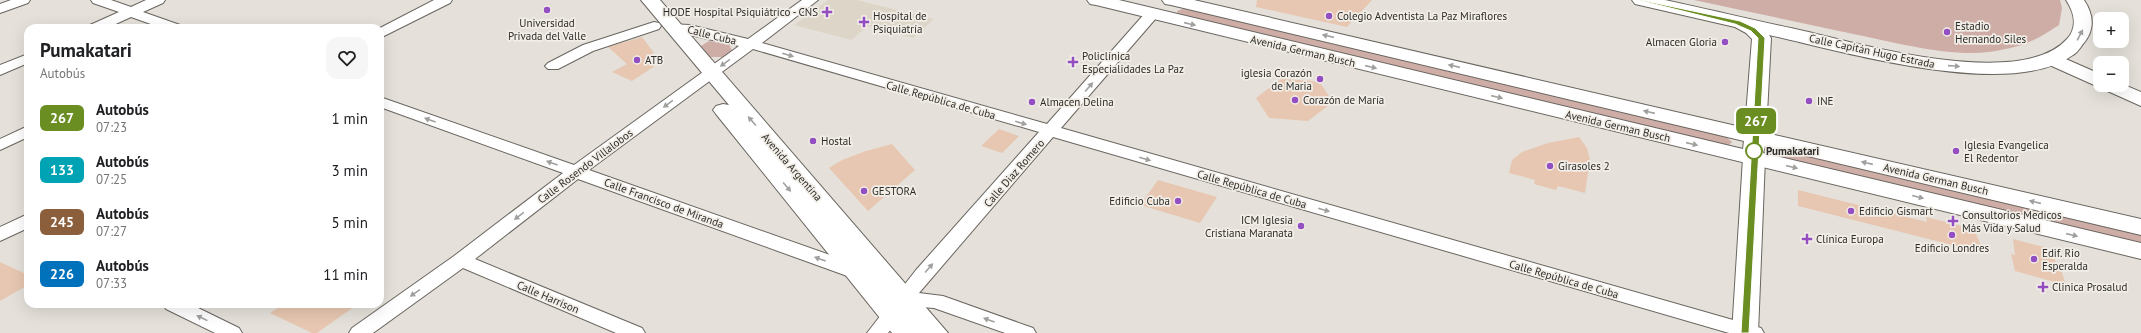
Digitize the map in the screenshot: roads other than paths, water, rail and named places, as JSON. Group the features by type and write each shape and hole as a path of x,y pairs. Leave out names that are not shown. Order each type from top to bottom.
{"main road":[{"name":"Avenida Argentina","path":"633,0 664,26"},
{"name":"Avenida Argentina","path":"650,0 664,26 705,77 866,268 895,320 935,333"},
{"name":"Avenida German Busch","path":"1096,0 1158,7 1754,147 2141,227"},
{"name":"Avenida German Busch","path":"1171,0 1754,147 2141,251"},
{"name":"Calle Capitán Hugo Estrada","path":"1641,0 1901,58 1941,65 2012,67 2036,65 2052,59 2075,45 2084,28 2081,9 2075,0"},
{"path":"1737,22 1753,29 1762,38 1754,147 1748,332"},
{"path":"1762,38 1775,34 1792,34"},
{"path":"2052,59 2093,78"},
{"path":"2123,92 2141,100"}],"street":[{"path":"0,9 23,0"},
{"path":"98,0 164,24"},
{"path":"104,24 158,0"},
{"path":"384,32 445,0"},
{"name":"Calle Rosendo Villalobos","path":"359,333 461,260 576,172 811,0"},
{"name":"Calle Diaz Romero","path":"895,320 923,275 1050,132 1158,7"},
{"path":"553,66 588,48 664,26"},
{"name":"Calle Cuba","path":"664,26 690,29 751,44"},
{"name":"Calle República de Cuba","path":"751,44 1050,132 1748,332"},
{"path":"0,70 24,60"},
{"name":"Calle Francisco de Miranda","path":"384,103 576,172 866,268"},
{"path":"0,144 24,133"},
{"name":"Calle Harrison","path":"461,260 635,333"},
{"path":"895,320 936,301 1026,333"},
{"path":"181,308 232,333"}],"place":[{"name":"Universidad Privada del Valle","path":"547,10"},
{"name":"HODE Hospital Psiquiátrico - CNS","path":"827,12"},
{"name":"Colegio Adventista La Paz Miraflores","path":"1329,16"},
{"name":"Hospital de Psiquiatría","path":"864,22"},
{"name":"Estadio Hernando Siles","path":"1947,32"},
{"name":"Almacen Gloria","path":"1725,42"},
{"name":"ATB","path":"637,60"},
{"name":"Policlínica Especialidades La Paz","path":"1073,62"},
{"name":"iglesia Corazón de Maria","path":"1320,79"},
{"name":"Corazón de María","path":"1295,100"},
{"name":"INE","path":"1809,101"},
{"name":"Almacen Delina","path":"1032,102"},
{"name":"Hostal","path":"813,141"},
{"name":"Pumakatari","path":"1754,151"},
{"name":"Iglesia Evangelica El Redentor","path":"1956,151"},
{"name":"Girasoles 2","path":"1550,166"},
{"name":"GESTORA","path":"864,191"},
{"name":"Edificio Cuba","path":"1178,201"},
{"name":"Edificio Gismart","path":"1851,211"},
{"name":"Consultorios Medicos Más Vida y Salud","path":"1953,221"},
{"name":"ICM Iglesia Cristiana Maranata","path":"1301,226"},
{"name":"Edificio Londres","path":"1952,235"},
{"name":"Clínica Europa","path":"1807,239"},
{"name":"Edif. Rio Esperalda","path":"2034,259"},
{"name":"Clinica Prosalud","path":"2043,287"}]}
